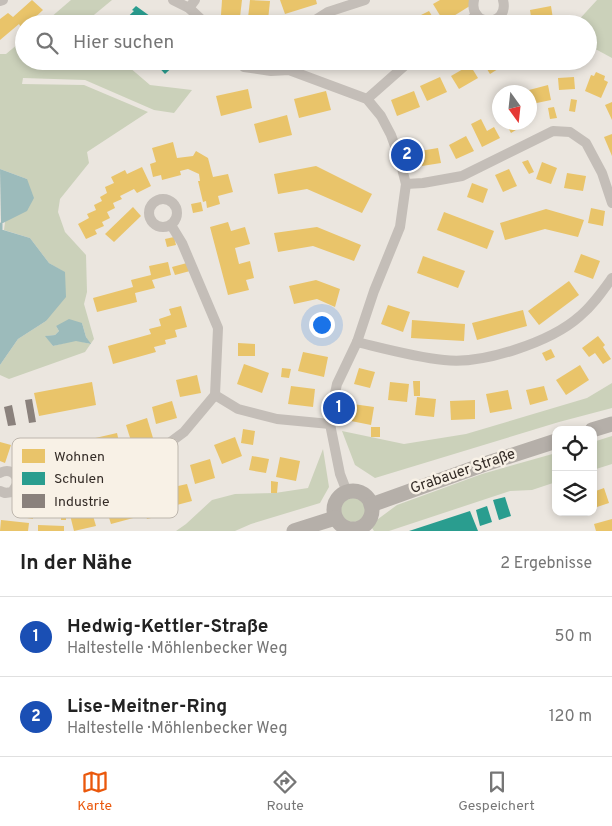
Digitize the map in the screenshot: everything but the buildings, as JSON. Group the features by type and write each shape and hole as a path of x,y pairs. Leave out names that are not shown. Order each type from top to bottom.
{"main road":[{"path":"597,428 612,424"},
{"name":"Grabauer Straße","path":"371,505 552,442"},
{"path":"353,491 364,495 371,505 371,516 359,530 348,529 338,523 335,518 335,502 347,492 353,491"},
{"path":"294,531 335,518"}],"street":[{"path":"174,0 192,4 200,15"},
{"path":"323,15 365,0"},
{"path":"474,0 474,10 477,15"},
{"path":"500,15 503,9 502,0"},
{"path":"296,70 367,99 381,116 391,135 406,184 400,227 374,291 357,342 337,384 330,424 340,474 347,492"},
{"path":"367,99 400,70"},
{"path":"406,184 462,176 553,131 570,132 586,143 602,173 612,203"},
{"path":"171,225 182,243 218,328 215,395 184,432 176,438"},
{"path":"357,342 446,361 481,359 534,343 578,318 599,297 612,278"},
{"path":"215,395 238,409 277,419 330,424"},
{"path":"0,491 9,493 12,491"}],"green space":[{"path":"71,0 112,0 94,15 54,15"},
{"path":"597,0 612,0 612,58 597,50 597,15 583,15"},
{"path":"15,46 15,70 132,70 150,85 192,90 174,113 154,110 85,80 23,78 22,84 84,85 148,112 87,152 89,163 60,199 58,212 65,232 86,255 87,292 84,304 94,339 85,352 9,379 0,375 0,365 18,339 46,321 64,272 49,263 30,238 4,230 5,222 27,179 0,169 0,54 6,54","holes":["82,323 90,344 76,340 53,346 46,336 55,335 59,331 56,326"]},
{"path":"612,383 612,408 559,422 375,478 355,465 342,431 404,444 466,434 587,398"},
{"path":"612,436 612,464 597,469 597,441"},
{"path":"323,449 329,487 320,503 251,524 235,531 176,531 212,500 235,494 275,493 308,488"},
{"path":"552,454 552,483 532,490 510,491 389,531 374,531 370,525 397,505 482,474"},
{"path":"353,498 362,501 365,510 362,519 353,522 344,519 341,510 344,501"}],"water":[{"path":"0,169 27,179 34,198 27,211 1,224"},
{"path":"0,229 30,238 49,263 65,272 66,297 46,321 18,339 0,365"},
{"path":"69,319 82,323 86,337 91,344 76,341 53,346 45,336 55,335 59,331 56,326"}],"waterway":[{"path":"1,224 1,229"}],"place":[{"name":"Lise-Meitner-Ring","path":"407,155"},
{"name":"Hedwig-Kettler-Straße","path":"339,408"}]}
